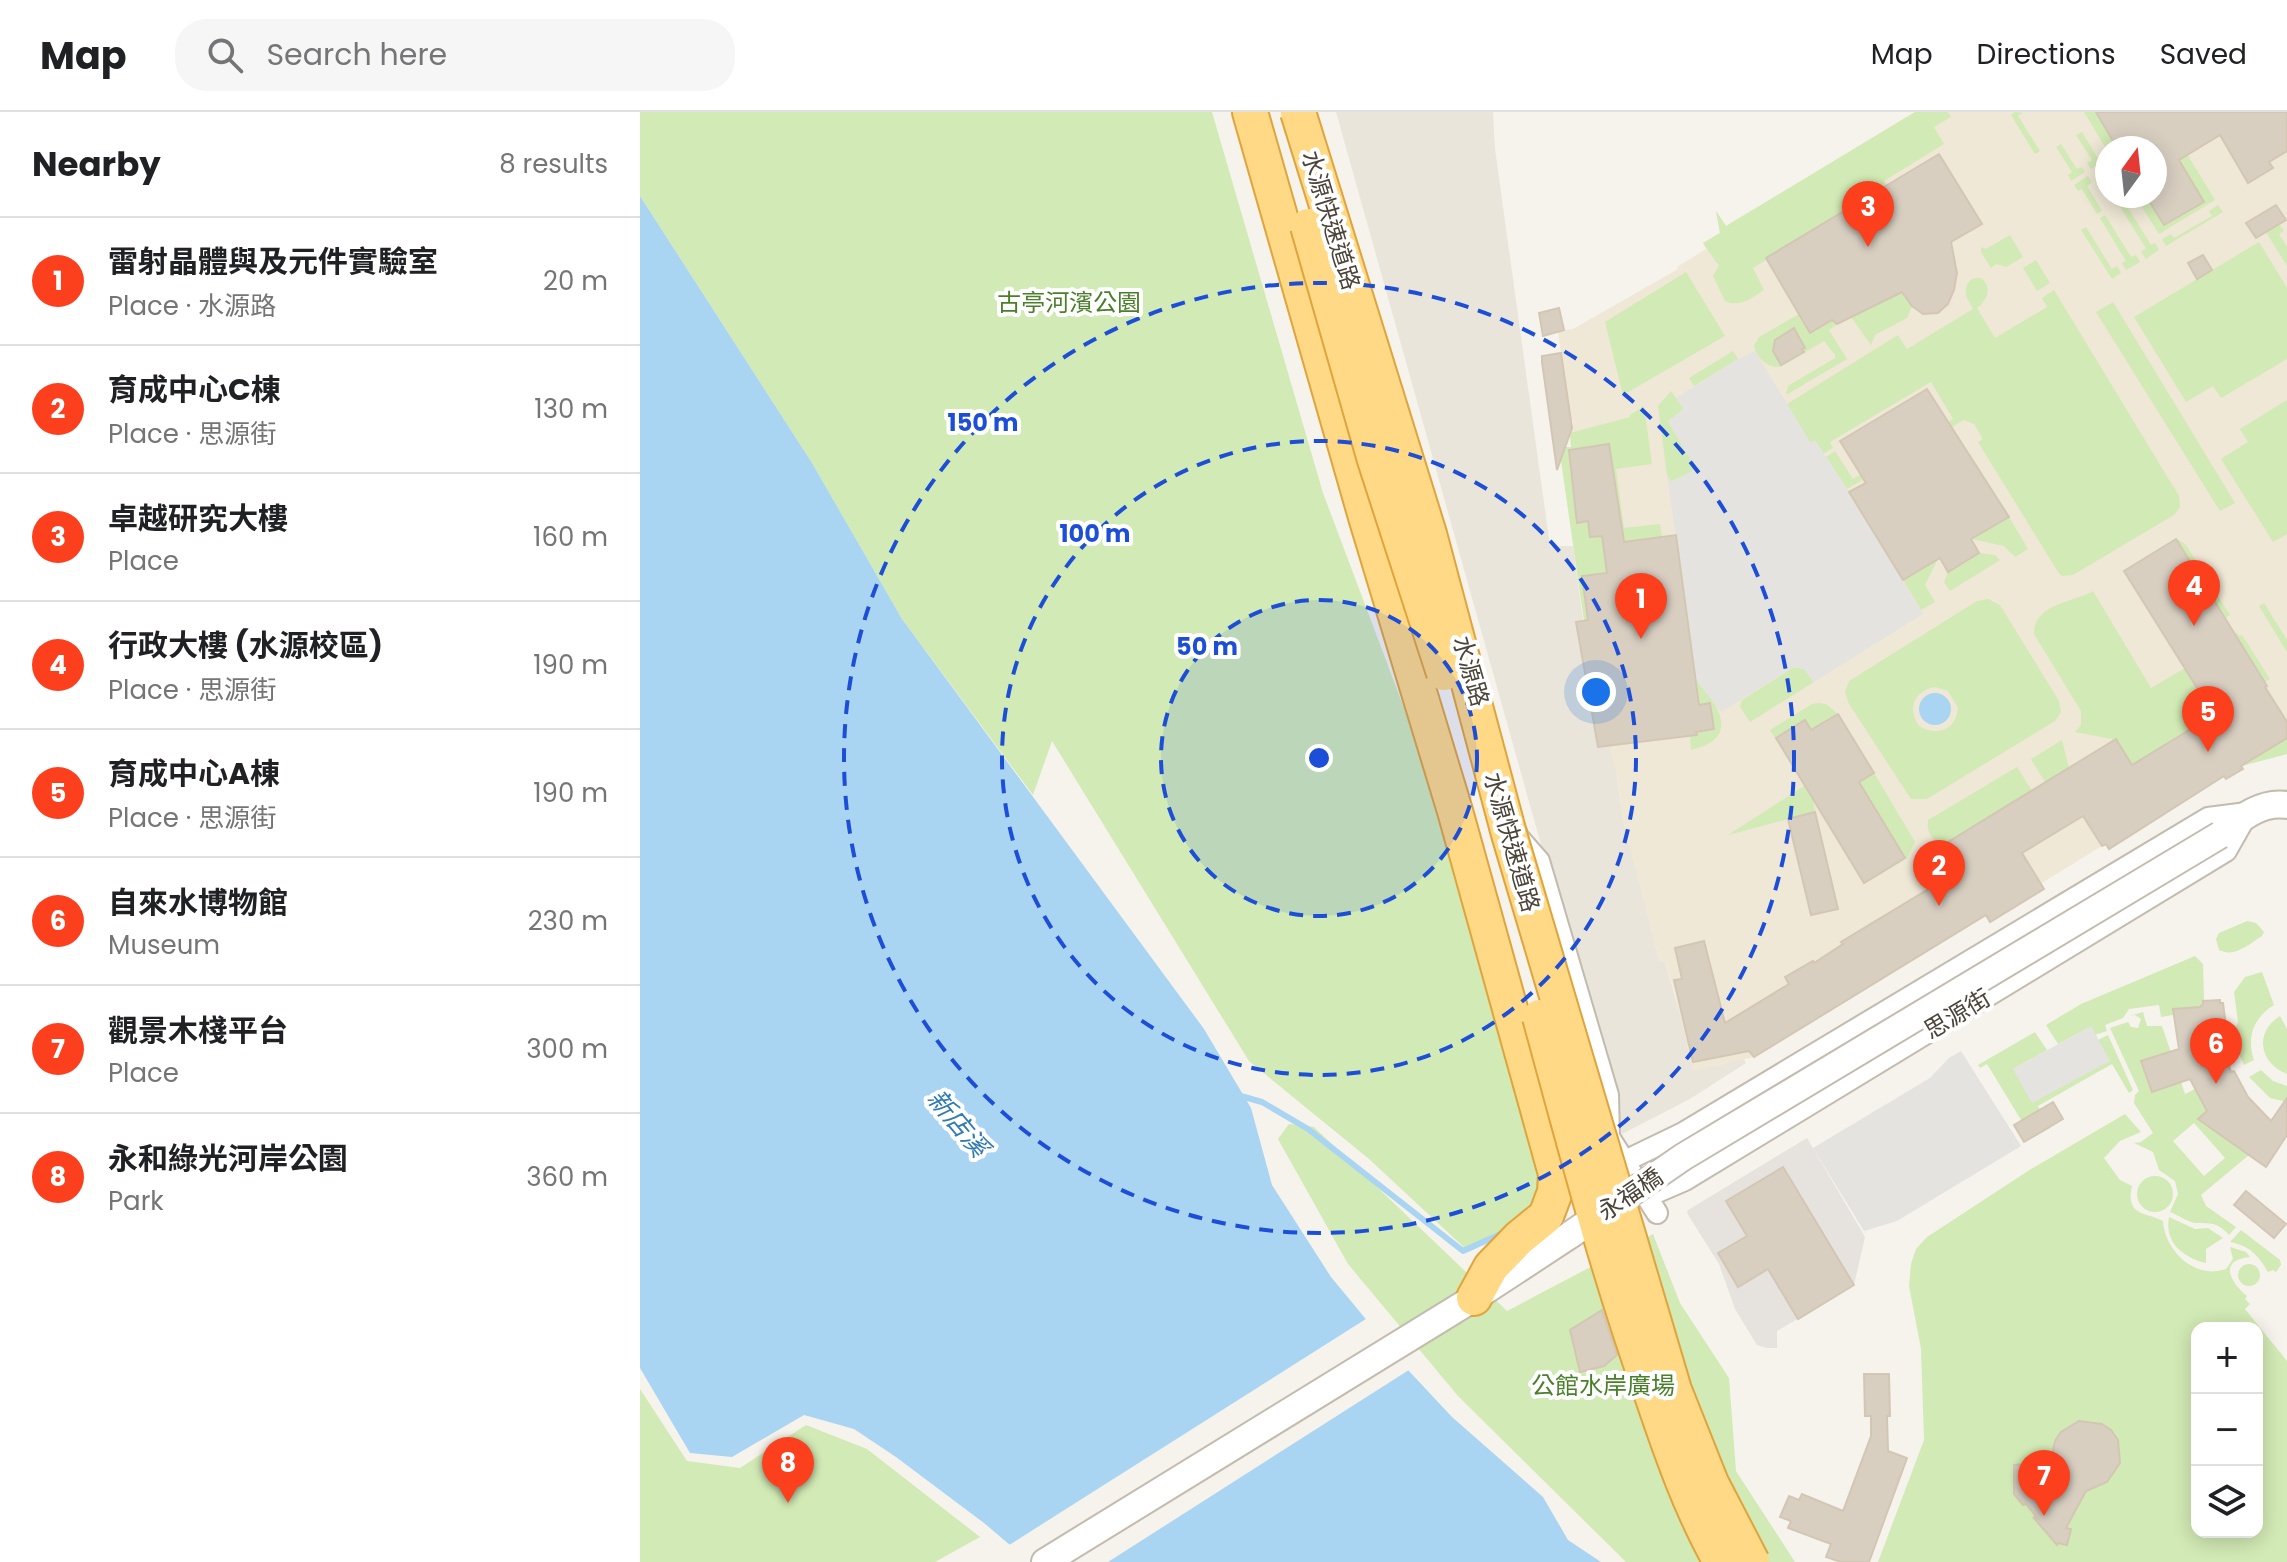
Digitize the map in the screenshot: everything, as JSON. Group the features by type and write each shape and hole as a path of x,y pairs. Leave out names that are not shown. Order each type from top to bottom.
{"highway":[{"path":"1250,112 1361,502 1455,811 1556,1174 1555,1192 1546,1216 1491,1267 1474,1298"},
{"name":"水源快速道路","path":"1270,112 1308,226 1375,460 1449,691 1630,1335 1672,1452 1708,1539 1721,1562"},
{"name":"水源快速道路","path":"1298,112 1429,534 1509,834 1674,1390 1711,1483 1752,1562"}],"street":[{"name":"水源路","path":"1313,112 1518,837 1539,861 1608,1095 1609,1137"},
{"name":"思源街","path":"2247,813 2226,851 1685,1180 1653,1205 1625,1161 1696,1125 2208,818 2247,813 2283,798"},
{"name":"思源街","path":"2220,835 2247,813"},
{"name":"永福橋","path":"1045,1562 1474,1298 1683,1157 2220,835"},
{"path":"1518,837 1519,866 1513,893 1575,1108 1609,1137 1625,1161"},
{"path":"1519,866 1532,888 1605,1142 1603,1174 1590,1205 1570,1235"}],"shaded area":[{"path":"1336,112 1493,112 1495,149 1550,546 1573,546 1583,620 1606,698 1623,819 1660,962 1665,961 1691,1053 1716,1066 1743,1058 1746,1063 1690,1099 1622,1134"},
{"path":"1915,112 2287,112 2287,754 2242,766 2243,769 2226,779 2223,777 2162,813 2163,816 2109,849 2105,844 2042,883 2044,889 1990,922 1985,916 1754,1057 1693,1071 1675,993 1665,961 1660,962 1623,819 1610,747 1613,746 1606,699 1559,447 1571,447 1573,423 1572,419 1559,419 1567,397 1558,331 1573,329 1678,269 1706,249 1703,243 1720,233 1716,211 1726,226"},
{"path":"1755,351 1810,442 1815,440 1849,492 1923,614 1814,682 1804,669 1794,667 1721,712 1696,680 1667,475 1672,482 1696,469 1668,421 1684,410 1676,398"},
{"path":"2091,1026 2110,1061 2032,1103 2013,1069"},
{"path":"1961,1051 2021,1146 1897,1221 1864,1231 1813,1148 1930,1078 1949,1058"},
{"path":"1807,1138 1865,1237 1854,1285 1777,1331 1777,1348 1767,1348 1757,1345 1735,1309 1719,1264 1687,1213"}],"green space":[{"name":"古亭河濱公園","path":"640,112 1212,112 1323,493 1425,764 1550,1204 1469,1252 1369,1159 1249,1061 1052,741 1033,795 902,619 812,463 640,196"},
{"path":"1915,112 1948,112 1951,117 1934,127 1944,144 1884,181 1886,186 1753,268 1764,290 1741,303 1725,301 1713,276 1719,266 1703,243 1720,233 1716,211 1726,226"},
{"path":"2084,112 2102,112 2098,116 2110,136 2099,136"},
{"path":"2023,113 2018,116 2040,151 2035,154 2011,115"},
{"path":"2082,132 2095,154 2095,166 2091,169 2087,163 2092,160 2076,135"},
{"path":"2061,144 2077,169 2082,167 2085,172 2071,181 2068,175 2072,172 2056,147"},
{"path":"2184,149 2215,200 2159,234 2143,208 2153,208 2164,225 2204,202 2176,154"},
{"path":"2088,176 2092,182 2087,186 2095,199 2095,208 2102,211 2097,214 2082,189 2078,191 2074,185"},
{"path":"2218,205 2223,212 2166,246 2162,239 2171,234 2174,238 2212,216 2209,211"},
{"path":"2121,208 2128,208 2151,245 2155,243 2159,250 2146,259 2141,252 2146,248"},
{"path":"2105,215 2131,257 2136,255 2140,262 2126,270 2122,263 2126,261 2100,218"},
{"path":"2279,224 2284,231 2279,234 2287,247 2287,266 2266,232"},
{"path":"2086,227 2112,269 2117,266 2121,273 2112,279 2081,230"},
{"path":"2010,235 2023,257 2006,267 1996,264 1991,268 1981,247 1986,249"},
{"path":"2259,242 2287,288 2287,359 2221,398 2213,386 2186,402 2134,317"},
{"path":"2036,260 2050,283 2037,291 2023,268"},
{"path":"1686,272 1725,336 1623,395 1605,322"},
{"path":"1976,278 1985,282 1988,290 1984,302 1977,308 1995,338 2047,307 2042,298 2054,290 2179,496 2180,507 2174,515 2073,575 2062,576 2058,572 1978,442 1983,439 1974,424 1964,420 1847,489 1826,457 1835,451 1853,479 1953,419 1931,382 1830,442 1833,448 1823,454 1815,441 1810,443 1787,404 1898,335 1907,349 1973,309 1966,289 1970,280"},
{"path":"1903,286 1912,306 1907,318 1875,335 1871,345 1851,317 1900,293"},
{"path":"2113,302 2235,503 2220,511 2096,312"},
{"path":"1799,314 1835,320 1837,324 1829,330 1847,359 1786,395 1788,386 1835,358 1824,341 1781,367 1760,359 1754,346 1759,337"},
{"path":"1733,351 1738,359 1694,386 1689,378"},
{"path":"1671,391 1684,409 1668,421 1696,469 1671,482 1667,475 1658,406"},
{"path":"2287,400 2287,534 2273,542 2221,459 2248,442 2240,429"},
{"path":"1644,406 1652,464 1616,469 1624,528 1660,524 1662,537 1603,545 1607,573 1582,577 1588,620 1584,621 1559,447 1571,447 1570,433 1630,417"},
{"path":"2009,517 2028,549 2015,557 2004,546 1972,539"},
{"path":"2179,540 2186,545 2230,615 2225,618"},
{"path":"1979,553 1995,555 2000,560 1950,591 1944,582 1948,572"},
{"path":"1938,559 1925,585 1935,602 1921,610 1903,580"},
{"path":"2093,591 2151,688 2185,668 2214,715 2154,785 2146,789 2112,739 2075,732 2081,725 2081,711 2034,634 2035,624 2047,610"},
{"path":"1988,599 2000,605 2059,701 2061,712 2055,721 1927,799 1911,799 1849,704 1845,692 1849,681 1977,601","holes":["1935,687 1948,691 1958,708 1954,722 1939,731 1919,726 1913,713 1918,696"]},
{"path":"2264,603 2287,640 2287,652 2259,606"},
{"path":"2237,633 2242,635 2270,679 2265,682"},
{"path":"1794,667 1804,669 1814,682 1750,722 1740,707 1742,700"},
{"path":"1698,679 1718,711 1721,730 1707,745 1691,750 1690,736"},
{"path":"1818,703 1826,704 1838,714 1781,748 1770,730"},
{"path":"2287,738 2287,754 2241,766"},
{"path":"2062,740 2069,768 2045,782 2031,759"},
{"path":"2017,767 2032,791 1943,845 1933,838 1928,820"},
{"path":"1874,773 1915,842 1907,858 1865,884 1905,858 1859,782"},
{"path":"1804,786 1813,800 1815,812 1728,835"},
{"path":"2247,921 2256,923 2264,932 2262,936 2236,951 2219,950 2216,939 2219,933"},
{"path":"2195,956 2203,964 2204,1001 2200,1007 2173,1009 2173,1015 2161,1017 2159,1005 2129,1009 2123,1018 2105,1025 2107,1031 2095,1035 2090,1027 2058,1044 2046,1025 2081,1004"},
{"path":"2262,972 2274,1005 2261,1015 2254,1028 2251,1043 2254,1060 2244,1065 2232,1038 2238,1022 2234,992 2245,977"},
{"path":"2143,1012 2147,1026 2162,1026 2185,1094 2195,1089 2209,1114 2249,1155 2201,1195 2206,1206 2236,1227 2229,1235 2218,1226 2191,1222 2170,1212 2178,1194 2175,1181 2159,1170 2153,1152 2134,1143 2153,1133 2134,1103 2139,1091 2110,1028 2128,1022 2131,1027 2138,1028 2141,1019 2135,1015 2129,1016","holes":["2154,1057 2164,1088 2152,1092 2142,1061","2194,1123 2225,1158 2204,1176 2173,1141"]},
{"path":"2280,1016 2287,1029 2287,1074 2270,1063 2263,1047 2266,1030"},
{"path":"2035,1032 2047,1050 2013,1069 2109,1061 2098,1040 2108,1035 2133,1090 2129,1093 2112,1064 2038,1106 2050,1128 2032,1138 1987,1064 1980,1068 1978,1065"},
{"path":"2261,1070 2273,1081 2287,1086 2287,1102 2270,1098 2249,1077"},
{"path":"2125,1114 2141,1132 2120,1141 2104,1158 2120,1180 2132,1186 2134,1208 2163,1221 2169,1243 2193,1267 2214,1271 2226,1269 2233,1259 2230,1247 2246,1252 2250,1257 2234,1262 2230,1272 2247,1296 2245,1299 2250,1304 2245,1309 2256,1322 2191,1322 2191,1538 2263,1538 2263,1331 2287,1361 2287,1562 1878,1562 1924,1440 1921,1349 1909,1286 1916,1249 1927,1237 2031,1169"},
{"name":"公館水岸廣場","path":"1289,1124 1314,1127 1507,1311 1653,1234 1680,1303 1729,1378 1736,1471 1795,1562 1626,1562 1458,1396 1348,1264 1278,1139"},
{"path":"2155,1176 2167,1182 2173,1194 2167,1206 2155,1212 2143,1206 2137,1194 2143,1182"},
{"path":"2169,1217 2195,1229 2208,1228 2223,1238 2206,1249 2206,1263 2177,1248 2170,1234"},
{"path":"2241,1230 2280,1260 2281,1265 2276,1272 2268,1272 2253,1252 2230,1242"},
{"path":"2245,1264 2253,1264 2260,1275 2253,1286 2245,1286 2238,1279 2238,1271"},
{"path":"640,1389 687,1461 740,1468 806,1425 867,1449 980,1537 935,1562 640,1562"}],"water":[{"name":"新店溪","path":"640,196 812,463 902,619 1204,1029 1251,1108 1272,1185 1331,1277 1408,1370 1452,1417 1543,1497 1568,1540 1601,1562 1030,1562 984,1523 854,1429 804,1415 732,1457 690,1453 640,1368"},
{"path":"1935,693 1946,698 1951,709 1946,720 1935,725 1924,720 1919,709 1924,698"}],"pier":[{"path":"1369,1317 1412,1368 1108,1562 1024,1562 1006,1547"}],"building":[{"path":"2096,112 2287,112 2287,151 2269,162 2273,168 2248,183 2220,135 2179,160 2204,202 2164,225 2153,208 2167,208 2167,136 2110,136"},
{"path":"1939,154 1982,224 1951,242 1957,273 1948,304 1938,313 1923,314 1912,306 1902,292 1837,324 1832,320 1810,333 1766,258"},
{"path":"2276,205 2286,220 2256,238 2246,223"},
{"path":"2203,255 2212,270 2197,279 2188,263"},
{"path":"1559,308 1564,330 1543,336 1539,313"},
{"path":"1794,328 1805,348 1802,349 1804,352 1781,365 1773,351 1775,340"},
{"path":"1561,353 1572,428 1557,470 1542,356"},
{"path":"1927,389 2009,517 1971,539 1979,553 1948,572 1940,558 1903,580 1849,492 1866,483 1840,441"},
{"path":"1609,444 1624,542 1676,535 1699,705 1710,703 1714,729 1696,732 1697,735 1598,747 1576,622 1588,620 1582,576 1607,573 1602,536 1590,537 1588,521 1577,523 1569,450"},
{"path":"2176,539 2267,686 2287,722 2287,738 2241,766 2243,769 2226,779 2224,776 2109,849 2106,844 2102,846 2083,816 2022,853 2044,889 1990,922 1986,915 1754,1057 1749,1051 1693,1062 1674,980 1682,979 1675,948 1704,941 1725,1023 1789,984 1785,977 1814,963 1843,944 1841,942 1940,882 1938,876 1955,865 1943,845 2116,739 2132,765 2214,715 2124,571"},
{"path":"1838,714 1874,773 1859,782 1905,858 1864,883 1776,738 1805,720 1811,730"},
{"path":"1815,812 1838,909 1811,915 1788,819"},
{"path":"2220,1000 2226,1026 2216,1026 2231,1072 2234,1071 2248,1097 2271,1121 2287,1098 2287,1135 2266,1167 2198,1119 2207,1111 2190,1079 2152,1092 2141,1061 2179,1049 2173,1009 2200,1007 2203,1001"},
{"path":"2053,1102 2063,1119 2024,1142 2014,1125"},
{"path":"1783,1167 1854,1285 1798,1319 1768,1269 1738,1287 1718,1253 1747,1236 1726,1201"},
{"path":"2246,1191 2286,1224 2274,1238 2234,1205"},
{"path":"1602,1310 1617,1355 1604,1366 1580,1372 1570,1330"},
{"path":"1864,1374 1889,1374 1888,1451 1907,1458 1869,1562 1841,1562 1826,1557 1831,1544 1788,1528 1791,1521 1780,1517 1789,1496 1799,1500 1802,1494 1843,1511 1871,1436 1871,1416 1865,1416"},
{"path":"2079,1421 2102,1424 2111,1430 2118,1440 2120,1463 2107,1482 2086,1491 2066,1528 2071,1529 2067,1545 2057,1545 2026,1504 2023,1505 2014,1494 2014,1465 2050,1463 2055,1441 2061,1432"}],"waterway":[{"path":"1237,1095 1262,1102 1308,1129 1463,1251 1503,1233"}],"place":[{"name":"卓越研究大樓","path":"1868,247"},
{"name":"行政大樓 (水源校區)","path":"2194,626"},
{"name":"雷射晶體與及元件實驗室","path":"1641,639"},
{"name":"育成中心A棟","path":"2208,752"},
{"name":"育成中心C棟","path":"1939,906"},
{"name":"自來水博物館","path":"2216,1084"},
{"name":"永和綠光河岸公園","path":"788,1503"},
{"name":"觀景木棧平台","path":"2044,1516"}]}
